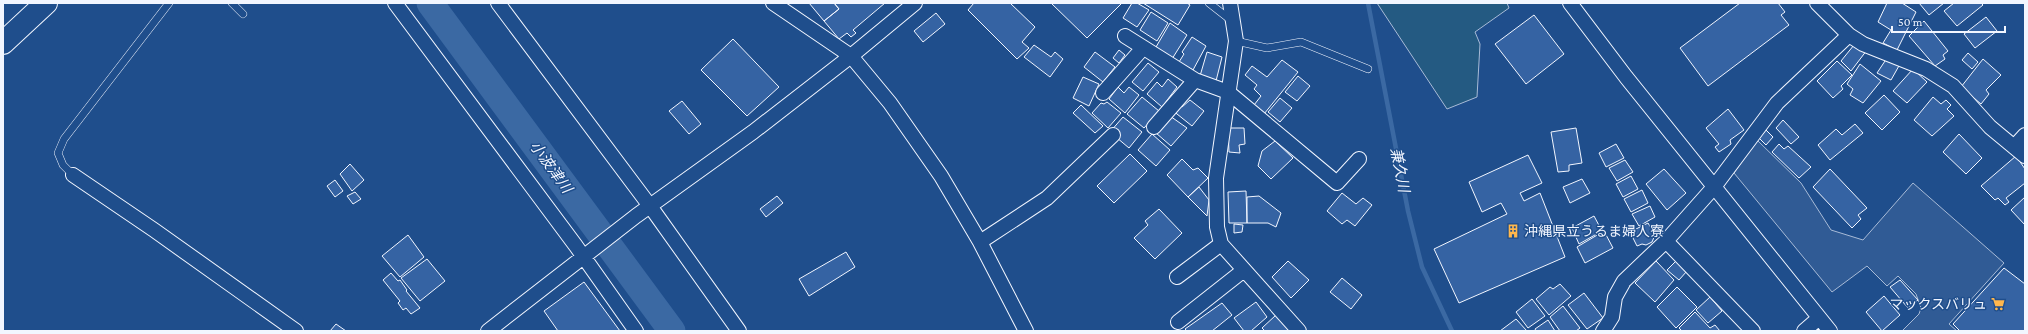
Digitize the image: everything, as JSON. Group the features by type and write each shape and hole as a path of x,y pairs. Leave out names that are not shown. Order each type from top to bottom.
{"highway":[{"path":"3,42 46,3"}],"street":[{"path":"395,3 588,252 636,331"},
{"path":"498,3 650,206 739,331"},
{"path":"773,3 851,56 890,103 941,176 980,242 1026,331"},
{"path":"488,331 588,252 753,132 851,56 915,3"},
{"path":"1230,3 1236,41 1216,178 1217,227 1221,244 1299,331"},
{"path":"1570,3 1626,77 1830,331"},
{"path":"1817,3 1849,35 1863,44 1926,69 1941,77 1953,86 1990,127 2020,152 2025,135"},
{"path":"1603,331 1612,317 1615,297 1624,281 1666,241 1714,187 1777,103 1849,35"},
{"path":"1125,36 1195,80 1228,92 1337,183 1359,160"},
{"path":"1103,93 1143,48"},
{"path":"1154,127 1195,80"},
{"path":"980,242 1046,198 1113,135"},
{"path":"73,175 154,230 296,331"},
{"path":"1666,241 1753,331"},
{"path":"1177,277 1221,244"},
{"path":"1178,322 1244,270"},
{"path":"1804,331 1819,318"}],"lane":[{"path":"73,175 63,165 58,153 64,139 169,3"},
{"path":"232,3 243,14"},
{"path":"1209,3 1233,22"},
{"path":"1236,41 1267,48 1301,42 1368,69"}],"shaded area":[{"path":"1377,3 1507,3 1509,8 1475,32 1480,44 1477,97 1447,109"},
{"path":"1757,140 1801,183 1831,230 1863,240 1913,183 2004,263 1949,324 1957,331 1902,331 1919,314 1921,308 1916,294 1898,276 1887,286 1867,266 1832,292 1734,173"}],"building":[{"path":"809,3 834,3 839,9 824,21"},
{"path":"834,3 885,3 853,30 856,33 851,37 847,33 839,39 824,21 839,9"},
{"path":"974,3 1010,3 1035,27 1022,42 1029,48 1017,59 968,10"},
{"path":"1051,3 1122,3 1087,38"},
{"path":"1132,3 1137,3 1149,10 1137,27 1123,18"},
{"path":"1143,3 1187,3 1190,5 1178,25"},
{"path":"1740,3 1778,3 1785,12 1781,15 1789,25 1708,86 1680,48"},
{"path":"1887,3 1902,3 1916,12 1897,50 1883,43 1891,30 1878,22"},
{"path":"1919,3 1944,3 1929,15"},
{"path":"1954,3 1981,3 1983,5 1957,26 1944,11"},
{"path":"1151,12 1168,23 1157,41 1140,30"},
{"path":"936,13 945,24 923,42 914,31"},
{"path":"1534,15 1564,54 1526,84 1495,44"},
{"path":"1986,17 1997,31 1975,48 1964,34"},
{"path":"1924,21 1948,51 1943,55 1945,59 1935,66 1909,36"},
{"path":"1170,23 1187,35 1172,59 1156,47"},
{"path":"1192,37 1206,46 1193,70 1179,62 1184,54 1182,52"},
{"path":"733,39 779,87 747,116 701,70"},
{"path":"1034,45 1051,57 1055,52 1063,59 1050,77 1024,57"},
{"path":"1854,45 1867,50 1851,71 1841,61"},
{"path":"1119,50 1125,55 1119,63 1113,58"},
{"path":"1095,52 1115,67 1103,82 1084,67"},
{"path":"1207,52 1222,57 1216,81 1200,76"},
{"path":"1968,53 1978,62 1972,69 1962,60"},
{"path":"1887,58 1900,64 1891,80 1877,73"},
{"path":"1983,59 2001,75 1986,90 1989,94 1981,104 1961,87"},
{"path":"1282,60 1298,72 1264,114 1254,105 1261,96 1254,89 1257,85 1245,75 1252,66 1267,77"},
{"path":"1837,61 1852,75 1841,86 1843,89 1833,98 1817,81"},
{"path":"1148,63 1159,72 1143,91 1132,82"},
{"path":"1860,64 1881,81 1863,103 1850,95 1853,89 1847,84"},
{"path":"1913,69 1927,82 1907,103 1893,91"},
{"path":"1298,76 1310,86 1297,101 1285,92"},
{"path":"1083,77 1099,84 1089,106 1073,98"},
{"path":"1168,79 1177,87 1162,107 1147,94 1157,82 1162,87"},
{"path":"1118,87 1124,93 1129,87 1139,95 1125,113 1109,99"},
{"path":"1884,95 1900,112 1882,130 1865,113"},
{"path":"1142,97 1159,111 1144,128 1127,114"},
{"path":"1933,97 1941,104 1946,100 1951,105 1947,109 1954,116 1932,136 1914,120"},
{"path":"1280,98 1292,108 1280,122 1268,112"},
{"path":"1190,100 1204,111 1192,126 1172,110 1177,104 1182,107"},
{"path":"682,101 701,124 689,134 669,111"},
{"path":"1107,102 1121,113 1108,128 1092,113 1101,103 1104,104"},
{"path":"1081,105 1103,126 1095,133 1073,113"},
{"path":"1728,109 1744,130 1730,140 1731,144 1719,152 1715,147 1719,144 1706,128"},
{"path":"1170,116 1187,128 1171,146 1156,133"},
{"path":"1123,117 1142,132 1129,148 1110,132"},
{"path":"1783,120 1799,137 1791,144 1776,128"},
{"path":"1855,124 1863,133 1830,160 1818,145 1836,129 1842,135"},
{"path":"1228,128 1244,128 1245,144 1239,145 1240,153 1229,152"},
{"path":"1576,128 1582,163 1569,165 1569,171 1558,172 1551,132"},
{"path":"1766,130 1773,137 1766,145 1759,138"},
{"path":"1152,134 1170,150 1156,166 1138,150"},
{"path":"1959,134 1982,158 1966,174 1943,152"},
{"path":"1275,141 1293,158 1271,179 1258,166 1262,151"},
{"path":"1616,144 1624,158 1606,167 1599,153"},
{"path":"1779,144 1784,149 1788,146 1811,167 1799,178 1772,152"},
{"path":"1130,154 1147,171 1114,203 1097,186"},
{"name":"沖縄県立うるま婦人寮","path":"1528,155 1542,183 1520,193 1524,201 1540,193 1565,257 1459,303 1434,249 1507,214 1501,203 1482,212 1469,182"},
{"path":"2016,156 2025,169 2025,183 2006,198 2009,202 2005,205 1998,198 1995,200 1981,186"},
{"path":"1182,159 1193,170 1198,168 1208,178 1188,197 1167,175"},
{"path":"1625,160 1633,172 1617,181 1609,168"},
{"path":"350,164 364,180 352,191 340,174"},
{"path":"1664,169 1686,193 1667,210 1646,184"},
{"path":"1830,169 1867,208 1858,215 1861,219 1852,228 1813,187"},
{"path":"1631,176 1638,189 1623,197 1616,184"},
{"path":"1582,179 1590,193 1570,203 1563,187"},
{"path":"335,180 343,191 335,197 327,186"},
{"path":"1199,187 1209,200 1207,216 1188,197"},
{"path":"1642,190 1648,203 1631,212 1624,199"},
{"path":"1246,191 1247,223 1229,223 1228,192"},
{"path":"355,192 361,199 353,204 347,196"},
{"path":"1342,193 1356,204 1363,198 1372,205 1355,226 1347,220 1342,224 1327,211"},
{"path":"777,196 783,203 766,217 760,209"},
{"path":"1259,196 1281,213 1276,227 1268,223 1247,223 1247,197"},
{"path":"2025,197 2025,225 2011,210"},
{"path":"1650,206 1655,217 1639,226 1632,214"},
{"path":"1159,209 1182,233 1155,259 1134,238 1148,225 1145,221"},
{"path":"1594,216 1602,231 1579,244 1572,228"},
{"path":"1648,223 1655,235 1652,242 1646,245 1642,244 1637,246 1630,232"},
{"path":"1234,224 1243,225 1242,232 1234,233"},
{"path":"1604,231 1613,248 1585,263 1577,247"},
{"path":"408,235 424,257 400,277 382,256"},
{"path":"846,252 855,267 809,296 799,279"},
{"path":"427,259 445,281 420,301 401,278"},
{"path":"1288,261 1309,280 1291,298 1272,277"},
{"path":"1656,261 1674,280 1655,302 1635,283"},
{"path":"1676,261 1687,271 1679,280 1667,270"},
{"name":"マックスバリュ","path":"2004,268 2025,284 2025,331 1960,331 1953,324"},
{"path":"391,273 398,281 400,280 407,290 406,291 420,308 411,314 406,308 403,310 398,303 400,301 383,280"},
{"path":"1342,278 1362,295 1351,309 1330,292"},
{"path":"1900,280 1918,300 1908,308 1890,287"},
{"path":"584,282 620,331 558,331 544,311"},
{"path":"1560,284 1571,296 1549,315 1536,299 1550,287 1553,289"},
{"path":"1677,287 1697,307 1676,328 1657,307"},
{"path":"1584,293 1603,318 1587,329 1568,305"},
{"path":"1884,296 1900,315 1882,331 1866,312"},
{"path":"1710,297 1722,311 1708,323 1696,310"},
{"path":"1532,299 1545,316 1528,328 1516,312"},
{"path":"1256,302 1267,317 1251,331 1244,331 1234,318"},
{"path":"1222,303 1232,315 1212,331 1187,331 1185,329"},
{"path":"1563,306 1580,328 1576,331 1560,331 1550,317"},
{"path":"1695,312 1710,328 1715,325 1720,331 1682,331 1679,328"},
{"path":"1276,315 1290,329 1288,331 1265,331 1262,328"},
{"path":"1516,319 1527,331 1500,331"},
{"path":"1548,320 1555,331 1536,331 1535,329"},
{"path":"336,324 346,331 330,331"}],"waterway":[{"name":"小波津川","path":"430,3 672,331"},
{"name":"兼久川","path":"1368,3 1408,211 1422,267 1452,331"}],"place":[{"name":"沖縄県立うるま婦人寮","path":"1513,231"},
{"name":"マックスバリュ","path":"1998,304"}]}
